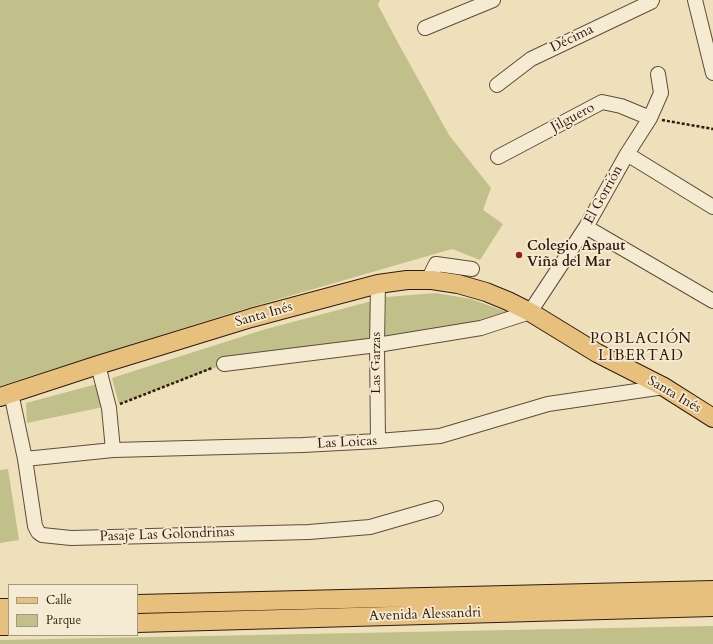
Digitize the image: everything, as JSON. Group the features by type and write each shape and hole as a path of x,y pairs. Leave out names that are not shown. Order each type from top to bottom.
{"main road":[{"name":"Santa Inés","path":"5,395 98,364 251,318 378,284 406,280 428,280 458,284 486,292 530,312 597,353 664,387 713,418"},
{"name":"Avenida Alessandri","path":"138,604 713,590"},
{"name":"Avenida Alessandri","path":"138,623 713,607"}],"street":[{"path":"425,28 493,0"},
{"name":"Décima","path":"497,85 531,60 651,2 652,0"},
{"path":"695,0 713,73"},
{"name":"El Gorrión","path":"530,312 586,228 627,154 650,118 661,93 658,74"},
{"name":"Jilguero","path":"498,157 602,102 621,106 650,118"},
{"path":"627,154 713,207"},
{"path":"586,228 713,301"},
{"path":"428,280 436,264 472,269"},
{"name":"Las Garzas","path":"378,284 378,441"},
{"path":"224,364 377,344 481,328 530,312"},
{"path":"98,364 109,408 114,450"},
{"name":"Las Loicas","path":"25,459 114,450 378,441 440,436 548,404 664,387"},
{"name":"Pasaje Las Golondrinas","path":"5,395 25,459 35,526 38,532 42,535 71,538 309,532 370,527 436,508"}],"path":[{"path":"650,118 713,129"},
{"path":"109,408 224,364"}],"green space":[{"path":"0,0 380,0 378,5 449,135 491,188 483,210 503,224 480,260 452,249 241,310 0,386"},
{"path":"436,293 471,299 513,314 477,324 385,337 386,297"},
{"path":"372,301 370,345 230,362 119,404 112,378 266,329"},
{"path":"97,384 103,407 27,423 26,403"},
{"path":"8,469 19,540 0,543 0,470"},
{"path":"713,626 713,644 0,644 0,640"}],"place":[{"name":"Colegio Aspaut Viña del Mar","path":"519,255"}],"district":[{"name":"POBLACIÓN LIBERTAD","path":"641,348"}]}
